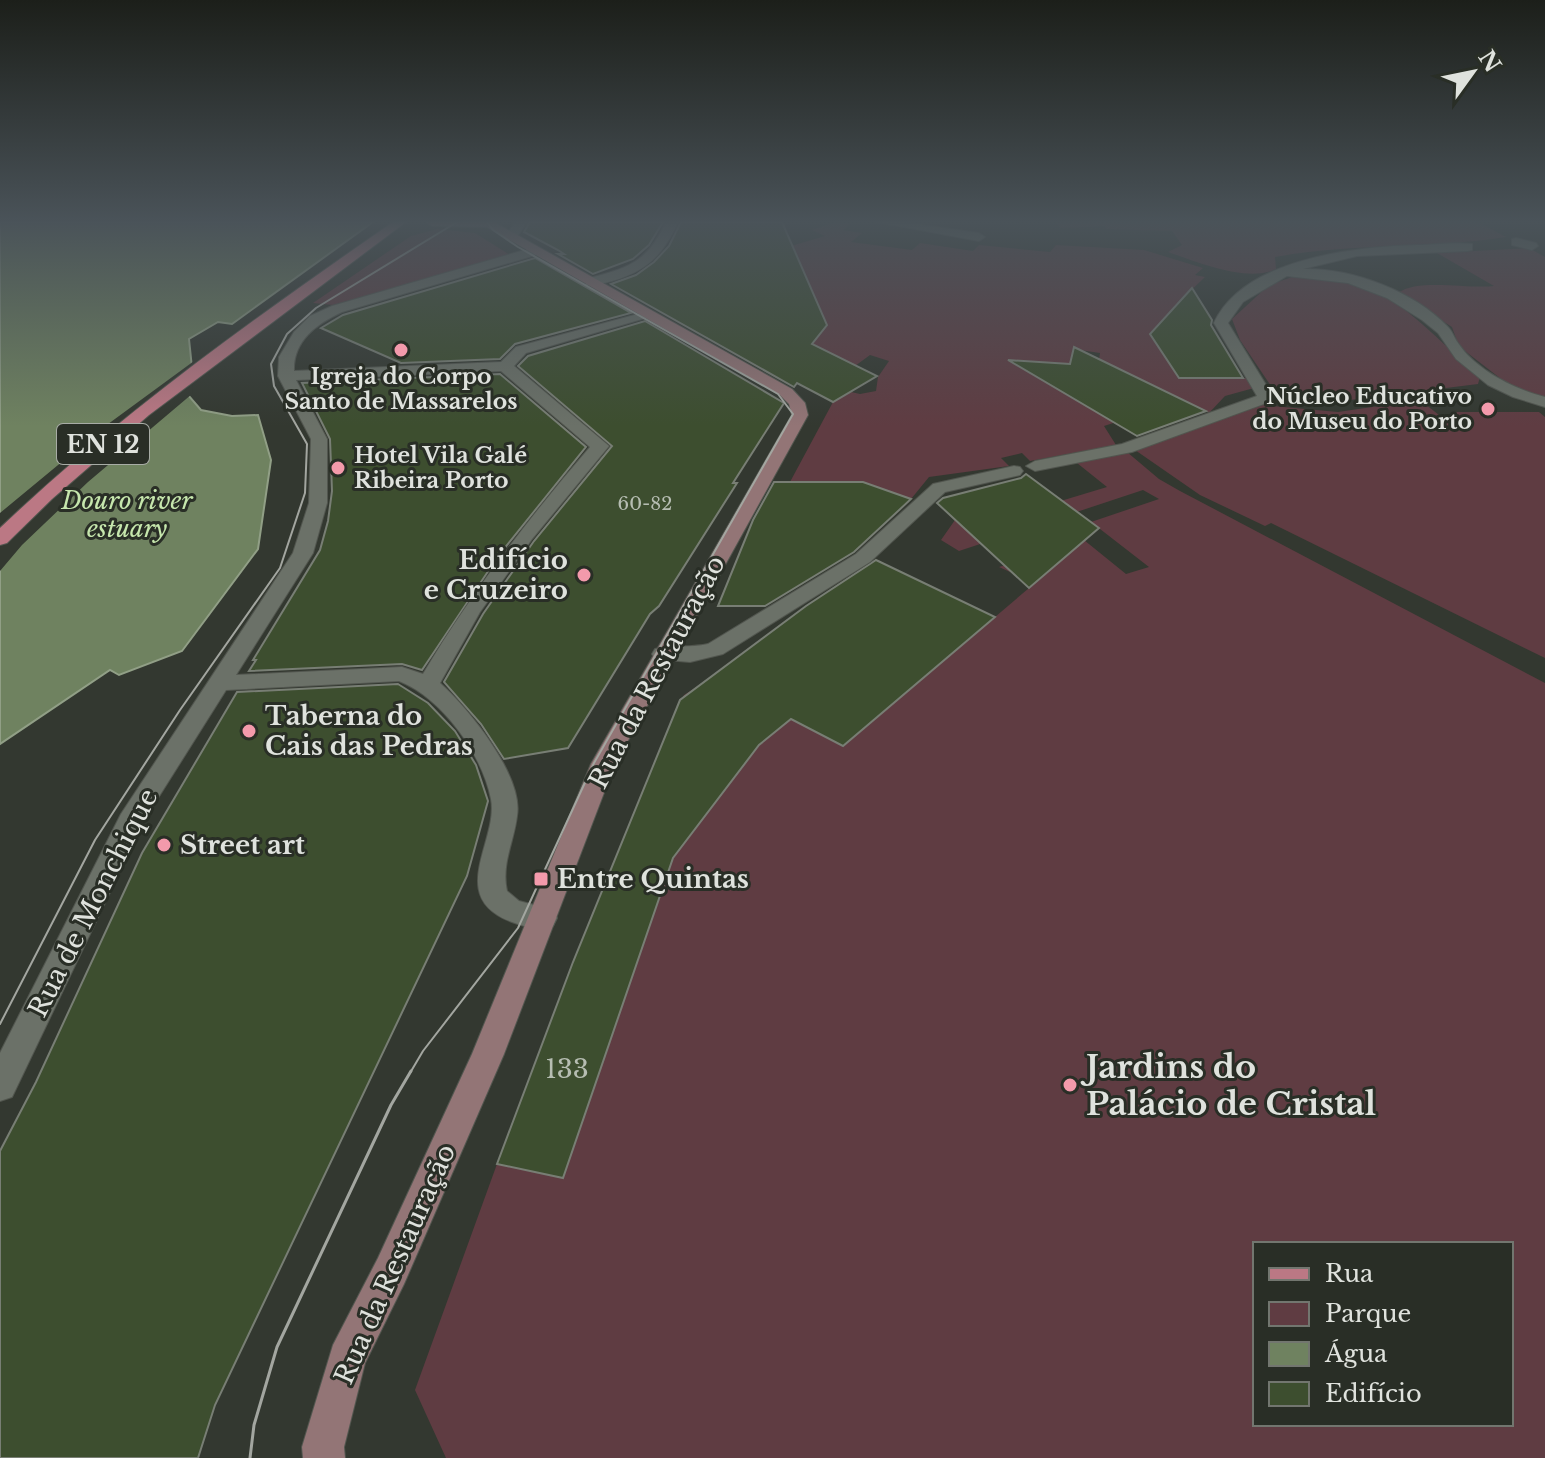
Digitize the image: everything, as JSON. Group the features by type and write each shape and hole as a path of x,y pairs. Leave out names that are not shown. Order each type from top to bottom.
{"main road":[{"name":"EN 12","path":"0,539 89,455 307,290"},
{"name":"Rua da Restauração","path":"324,1458 323,1447 347,1359 488,1054 603,764 800,415 797,403 786,392 605,290"}],"street":[{"path":"408,290 315,319 299,335 286,357 286,376 505,366 521,350 649,315"},
{"path":"1035,466 1126,448 1266,398 1221,323 1227,307 1252,290"},
{"path":"1382,290 1446,332 1450,344 1499,386 1545,402"},
{"path":"428,684 479,599 525,535 600,446 505,366"},
{"name":"Rua de Monchique","path":"0,1086 134,814 303,553 318,503 319,439 286,376"},
{"path":"663,654 690,655 715,649 863,558 939,488 1014,471"},
{"path":"219,683 402,674 428,684 448,704 485,755 497,780 505,811 489,873 495,897 507,909 523,916 543,918"}],"green space":[{"path":"332,290 386,290 333,305 313,303"},
{"path":"811,290 1191,290 1152,337 1179,378 1250,378 1254,388 1225,396 1209,413 1184,400 1104,426 1116,445 1030,461 1022,453 1001,458 1009,466 929,477 911,499 863,482 790,482 833,402 851,392 876,391 878,377 889,361 870,355 855,366 812,344 818,336","holes":["1073,349 1100,353 1096,382 1049,376 1050,362 1070,364"]},
{"path":"1264,290 1373,290 1414,318 1480,377 1478,384 1326,403 1273,389 1240,340 1232,319"},
{"path":"1405,290 1545,290 1545,399 1505,382 1465,351 1452,327 1398,293"},
{"path":"1420,400 1453,426 1469,426 1455,412 1539,412 1545,417 1545,658 1271,523 1265,526 1200,495 1135,450 1262,405 1338,412"},
{"name":"Jardins do Palácio de Cristal","path":"1127,452 1159,479 1180,491 1545,683 1545,1458 446,1458 415,1390 497,1164 563,1178 673,858 762,740 676,709 684,695 706,681 780,727 791,719 844,745 1035,583 999,567 1084,540 1126,574 1149,567 1091,522 1159,499 1143,490 959,551 941,540 955,520 1008,504 1021,513 1107,487 1077,463"}],"water":[{"name":"Douro river estuary","path":"0,290 279,290 232,324 218,322 189,339 192,368 188,395 201,410 232,416 258,415 271,460 258,549 182,651 119,675 110,670 0,744"}],"pier":[{"path":"194,361 192,394 88,482 22,545 0,571 0,513 104,427"}],"building":[{"path":"427,290 591,290 631,313 515,344 500,359 401,363 321,328 343,315"},
{"path":"622,290 812,290 827,325 812,344 877,376 833,402 797,383 794,387"},
{"path":"1193,290 1243,378 1179,378 1150,334"},
{"path":"645,321 784,403 733,483 737,483 659,606 650,614 568,748 504,759 481,724 444,682 483,614 534,541 612,446 518,366 528,356"},
{"path":"1074,347 1206,411 1137,436 1008,360 1070,364"},
{"path":"500,374 586,447 499,555 422,670 402,664 249,671 320,550 328,521 332,491 330,439 302,383"},
{"path":"1026,474 1099,528 1029,588 937,503 943,498 1021,478"},
{"path":"774,482 863,482 911,499 854,552 765,606 718,606 753,520"},
{"path":"876,560 995,617 843,746 791,719 759,745 673,858 563,1178 497,1164 573,962 680,700 806,606"},
{"path":"398,684 428,703 455,731 476,765 488,801 467,876 215,1405 198,1458 0,1458 0,1151 36,1082 142,853 237,692"}],"tram line":[{"path":"0,1024 95,840 180,710 280,568 305,493 307,444 274,386 271,364 287,334 316,308 345,290"},
{"path":"410,1073 423,1051 518,928 594,763 793,414 778,394 594,290"},
{"path":"250,1458 254,1425 277,1347 391,1105 411,1071"}],"place":[{"name":"Igreja do Corpo Santo de Massarelos","path":"401,350"},
{"name":"Núcleo Educativo do Museu do Porto","path":"1488,409"},
{"name":"Hotel Vila Galé Ribeira Porto","path":"338,468"},
{"name":"Edifício e Cruzeiro","path":"584,575"},
{"name":"Taberna do Cais das Pedras","path":"249,731"},
{"name":"Street art","path":"164,845"},
{"name":"Entre Quintas","path":"541,879"},
{"name":"Jardins do Palácio de Cristal","path":"1070,1085"}]}
